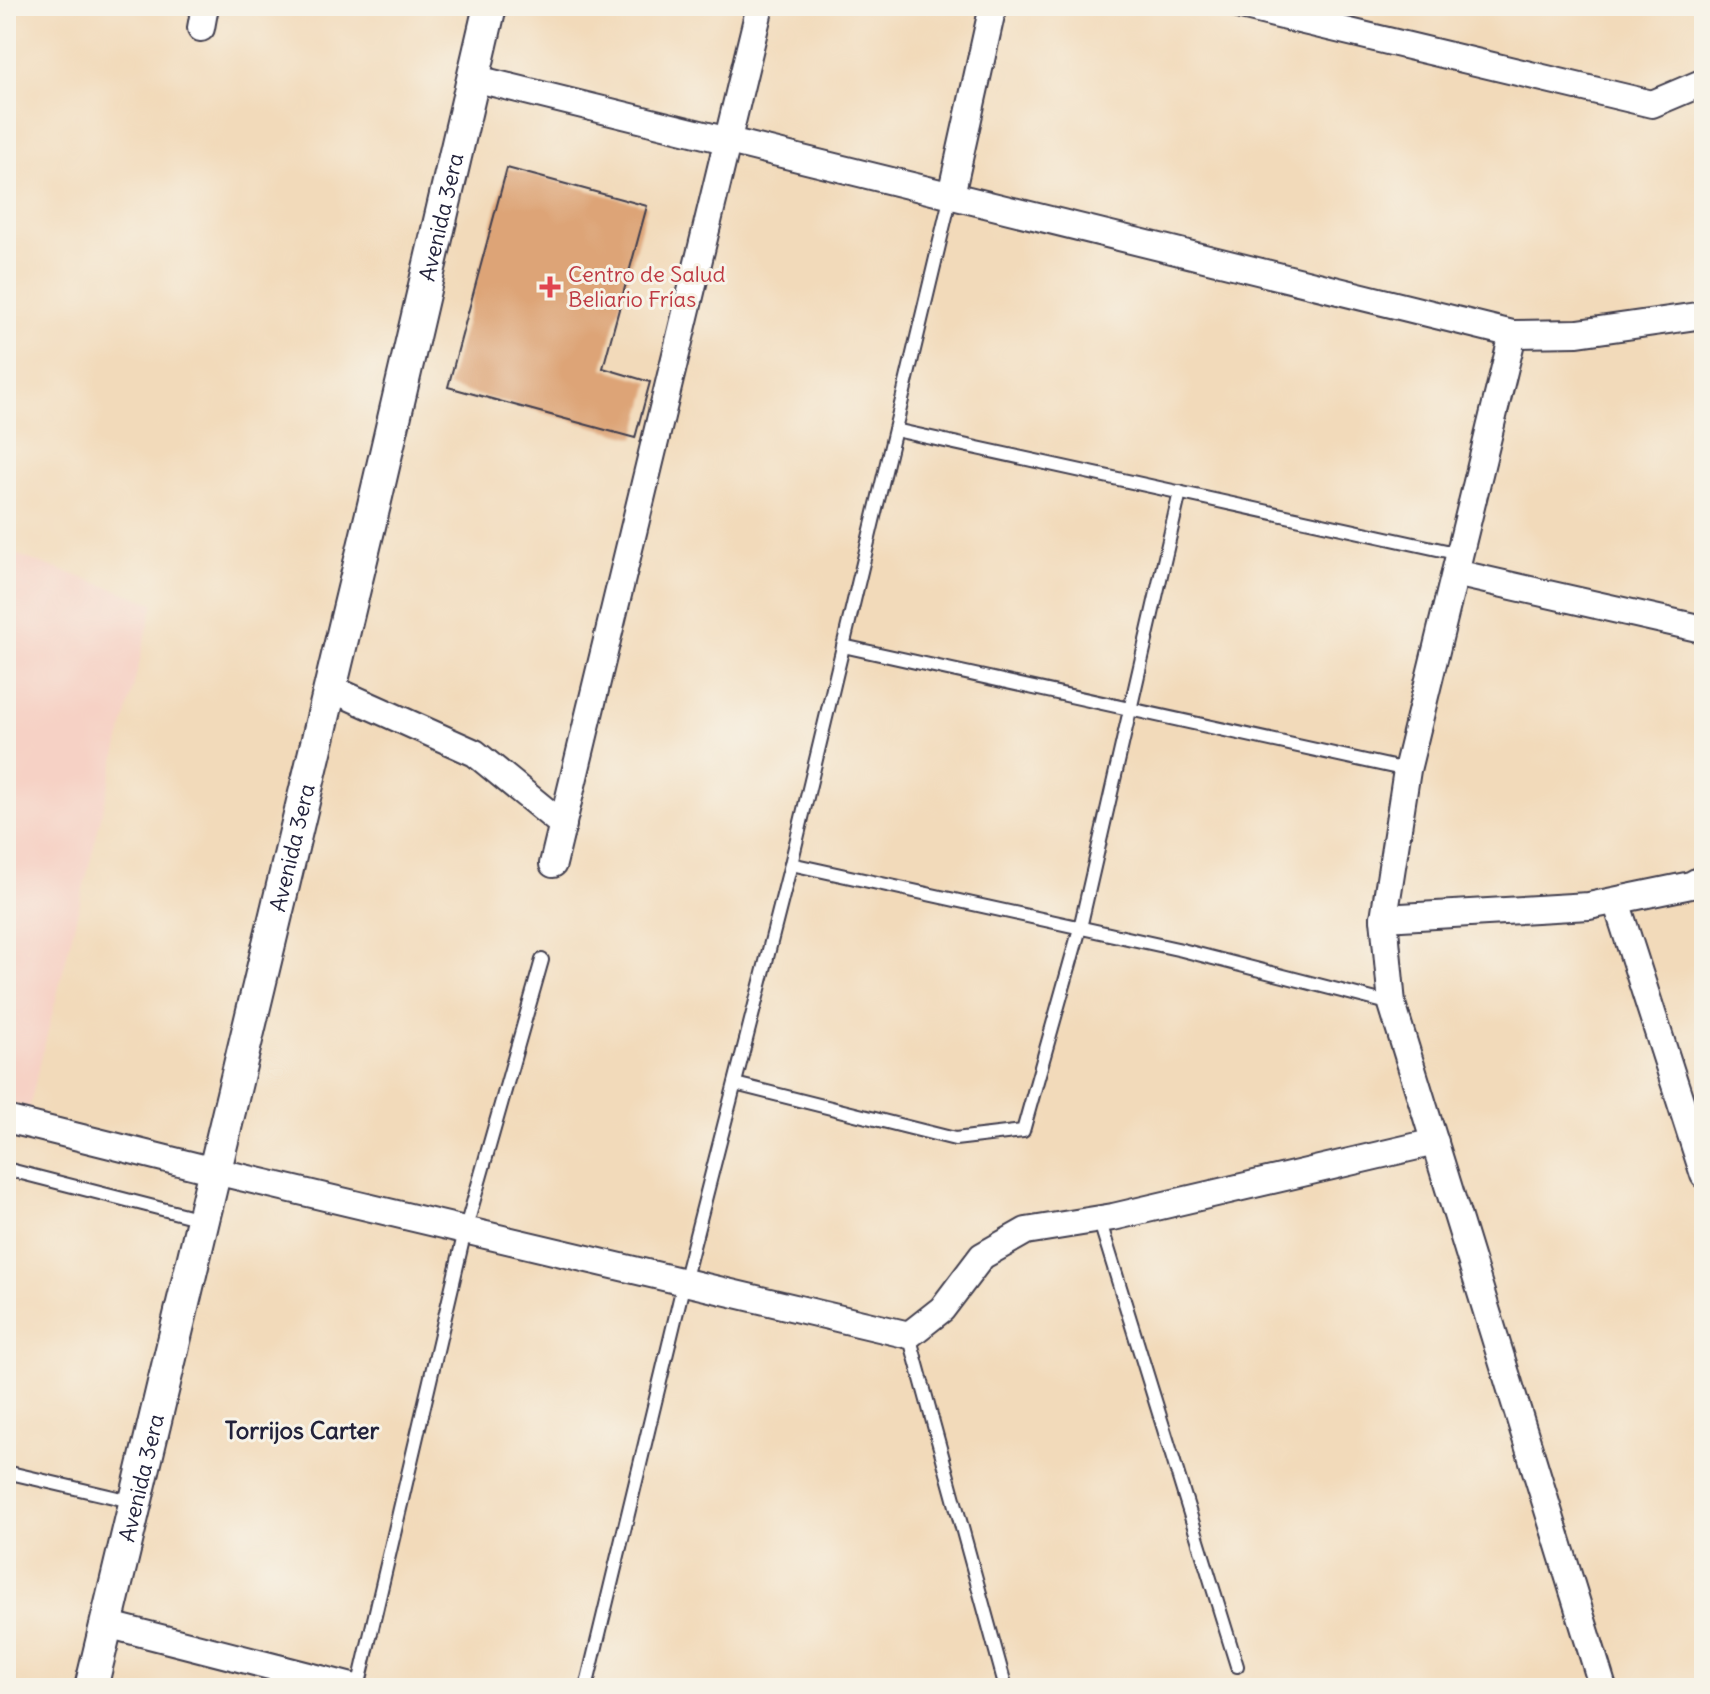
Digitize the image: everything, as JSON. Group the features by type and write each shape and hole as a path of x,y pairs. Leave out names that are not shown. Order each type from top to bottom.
{"street":[{"name":"Avenida 3era","path":"91,1688 490,6"},
{"path":"553,864 760,6"},
{"path":"951,195 993,6"},
{"path":"1241,6 1652,104 1704,82"},
{"path":"473,78 1513,334 1578,333 1704,315"},
{"path":"1513,334 1407,770 1384,918 1392,1004 1603,1688"},
{"path":"1457,563 1698,628 1704,625"},
{"path":"330,688 475,753 563,825"},
{"path":"1384,918 1589,906 1691,885 1704,878"},
{"path":"1616,901 1696,1120 1704,1175"},
{"path":"6,1119 909,1335 942,1309 982,1256 1026,1231 1099,1219 1435,1142"},
{"path":"106,1624 357,1688"}],"lane":[{"path":"586,1688 684,1282 791,864 951,195"},
{"path":"895,430 1180,492 1457,563"},
{"path":"735,1084 955,1139 1023,1131 1080,928 1180,492"},
{"path":"843,646 1407,770"},
{"path":"791,864 1182,950 1392,1004"},
{"path":"357,1688 465,1231 542,960"},
{"path":"6,1169 201,1219"},
{"path":"1099,1219 1237,1666"},
{"path":"909,1335 1006,1688"},
{"path":"6,1472 135,1502"}],"shaded area":[{"path":"6,551 154,603 29,1108 6,1102"}],"building":[{"name":"Centro de Salud Beliario Frías","path":"507,168 647,206 603,368 650,382 635,438 448,387"}],"place":[{"name":"Centro de Salud Beliario Frías","path":"550,287"}],"district":[{"name":"Torrijos Carter","path":"302,1431"}]}
